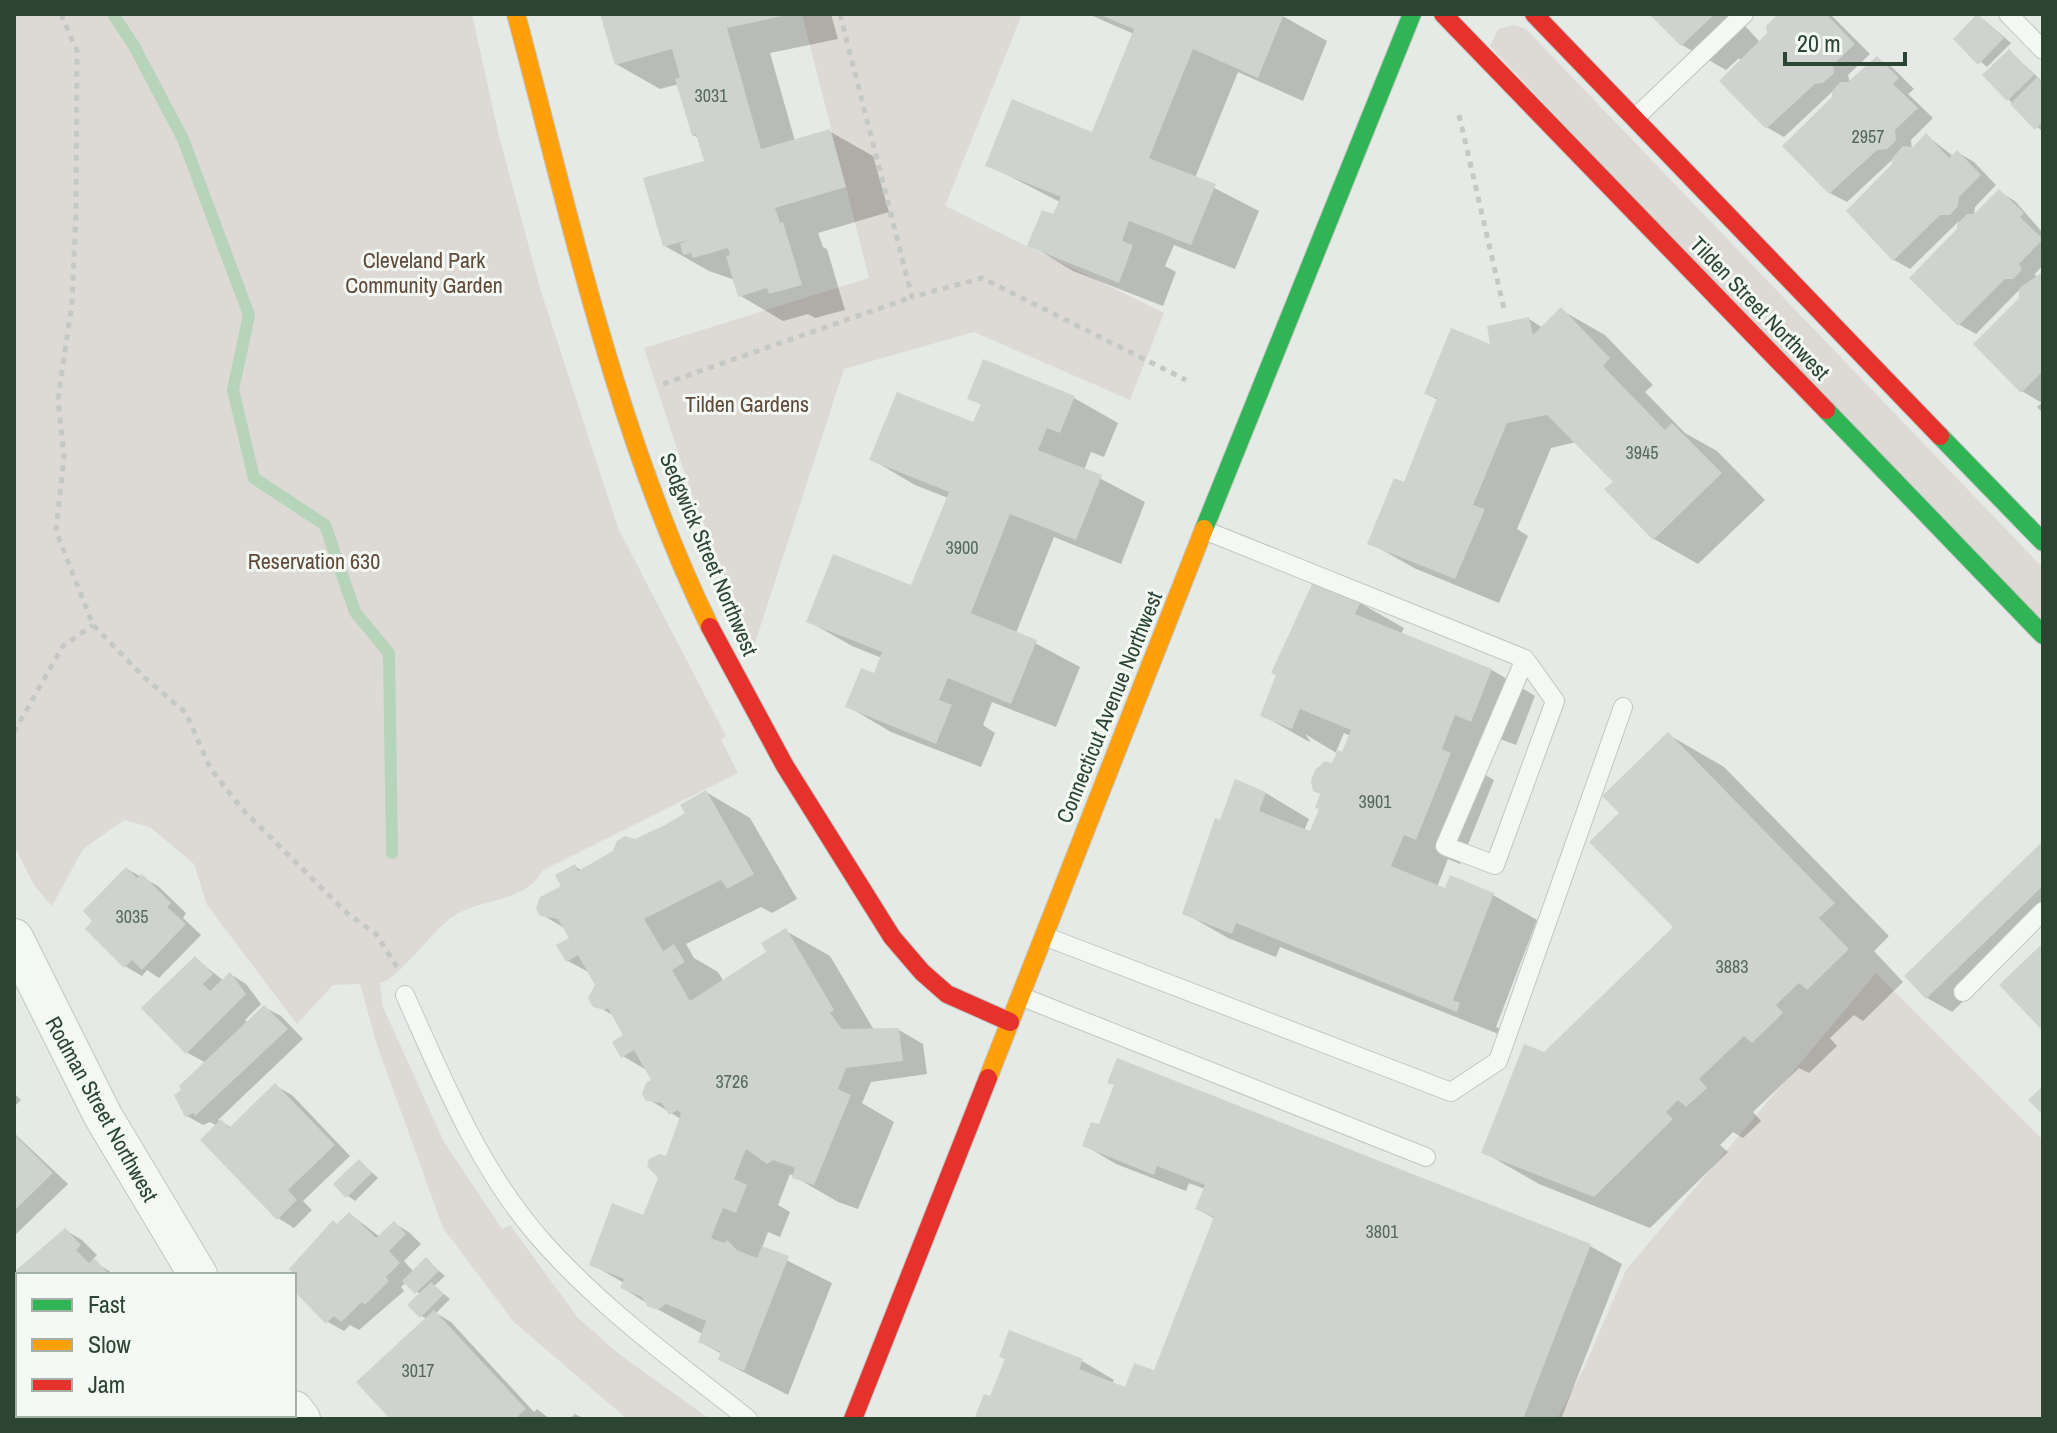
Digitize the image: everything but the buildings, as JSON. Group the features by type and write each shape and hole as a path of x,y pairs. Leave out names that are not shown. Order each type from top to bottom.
{"street":[{"name":"Sedgwick Street Northwest","path":"516,14 615,377 673,542 722,651 810,809 905,951 942,991 1010,1022"},
{"name":"Connecticut Avenue Northwest","path":"853,1419 1204,530 1412,14"},
{"name":"Tilden Street Northwest","path":"1443,14 2043,635"},
{"name":"Tilden Street Northwest","path":"1534,14 2043,542"},
{"name":"Rodman Street Northwest","path":"14,938 103,1116 197,1273"}],"lane":[{"path":"1635,118 1744,14"},
{"path":"2008,14 2043,50"},
{"path":"1204,530 1525,659 1555,701 1495,865 1445,846 1525,659"},
{"path":"1044,936 1451,1092 1498,1061 1623,707"},
{"path":"1963,992 2043,911"},
{"path":"405,995 467,1131 534,1232 580,1282 748,1419"},
{"path":"1020,996 1426,1157"}],"path":[{"path":"61,14 77,51 76,213 72,303 58,399 64,457 56,531 93,625 145,678 186,713 210,768 242,809 348,914 376,934 394,959 405,995"},
{"path":"840,14 912,297"},
{"path":"1459,115 1504,309"},
{"path":"663,384 912,297 982,278 1186,380"},
{"path":"14,732 63,646 93,625"}],"green space":[{"name":"Reservation 630","path":"14,14 472,14 499,136 540,288 618,528 726,736 721,739 738,773 543,870 535,881 514,895 452,917 406,964 380,983 383,1007 444,1142 502,1229 510,1225 578,1318 619,1354 710,1419 627,1419 513,1321 443,1228 377,1045 360,984 333,985 297,1024 207,905 194,864 150,827 124,820 83,849 52,906 34,885 14,845"},
{"name":"Tilden Gardens","path":"802,14 1022,14 945,206 1164,313 1130,400 974,332 844,369 753,649 690,489 644,348 869,278"},
{"path":"1514,25 1526,29 2043,568 2043,632 1490,46 1498,29"},
{"path":"1876,973 2043,1140 2043,1419 1557,1419 1584,1368 1626,1270"}],"waterway":[{"path":"113,14 134,46 183,139 249,315 233,390 254,478 325,525 355,612 389,653 392,853"}],"traffic: fast":[{"path":"1204,529 1412,14"},
{"path":"1826,410 2043,635"},
{"path":"1940,436 2043,542"}],"traffic: slow":[{"path":"516,14 577,248 622,403 677,554 710,627"},
{"path":"988,1078 1204,529"}],"traffic: jam":[{"path":"1443,14 1826,410"},
{"path":"1534,14 1940,436"},
{"path":"710,627 785,766 892,937 922,972 947,994 1010,1022"},
{"path":"853,1419 988,1078"}],"park label":[{"name":"Cleveland Park Community Garden","path":"424,272"}]}
